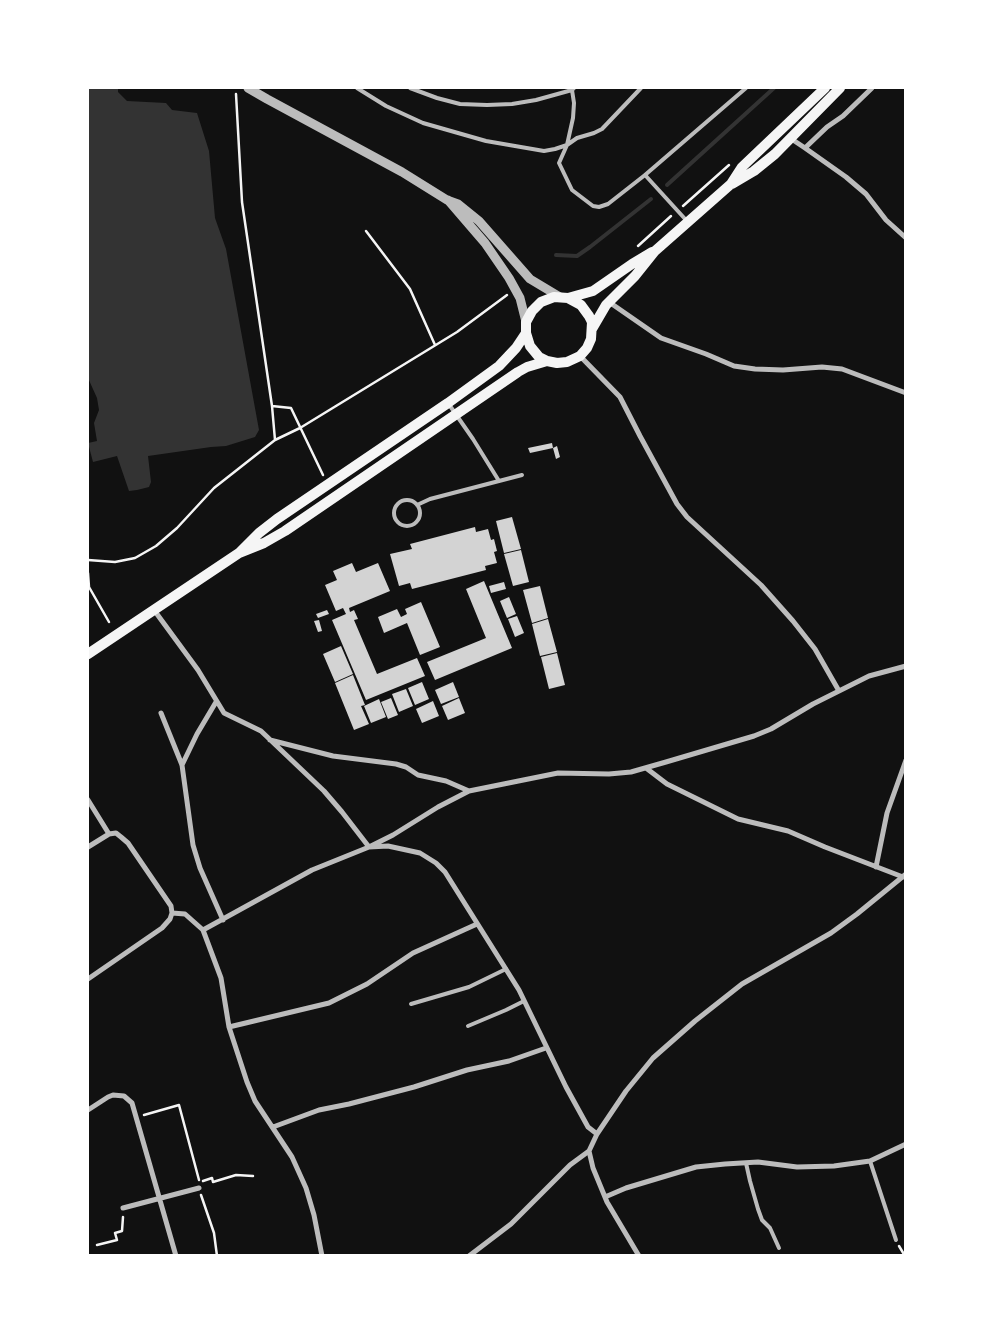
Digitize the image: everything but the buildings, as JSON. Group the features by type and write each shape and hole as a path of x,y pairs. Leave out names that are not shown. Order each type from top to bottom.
{"main road":[{"path":"731,184 742,166 824,88"},
{"path":"592,329 609,302 635,276 655,251 731,184 754,171 840,88"},
{"path":"239,553 259,532 277,519 448,403 499,366 516,348 536,306 547,299 564,298 593,291 655,251"},
{"path":"526,328 528,342 532,350 539,357 547,361 562,363 572,361 580,356 589,344 592,322 581,305 564,298"},
{"path":"88,654 239,553 264,543 285,531 456,415 508,377 527,367 547,361"}],"street":[{"path":"248,88 402,172 447,200 458,204 479,221 530,279 564,298"},
{"path":"805,148 827,127 843,116 872,88"},
{"path":"790,138 846,177 866,194 886,220 906,238"},
{"path":"447,200 485,243 516,289 526,328"},
{"path":"609,302 661,338 734,366 784,370 822,367 842,369 906,393"},
{"path":"580,356 620,397 649,453 687,517 761,585 787,614 815,649 839,691"},
{"path":"154,610 198,670 224,713 261,731 324,791 369,847"},
{"path":"203,930 312,870 393,835 438,807 469,791 558,773 609,774 631,772 646,768 772,729 868,676 906,666"},
{"path":"182,764 216,702"},
{"path":"162,713 182,764 193,845 200,868 223,920"},
{"path":"270,740 333,756 396,764 406,767 418,775 446,782 469,791"},
{"path":"876,867 887,813 906,760"},
{"path":"646,768 667,784 738,819 788,830 825,847 904,876"},
{"path":"88,800 109,834"},
{"path":"88,847 109,834 116,833 128,843 171,906 172,913 170,919 162,928 88,979"},
{"path":"369,847 388,846 420,853 436,863 445,872 524,1001 546,1048 588,1127 597,1134"},
{"path":"469,1256 476,1253 511,1224 570,1165 589,1151 597,1134 626,1090 653,1058 695,1021 742,984 838,928 904,876"},
{"path":"172,913 185,914 203,930 221,978 229,1028 255,1101 292,1157 306,1188 314,1214 322,1256"},
{"path":"229,1028 334,1001 367,984 413,953 477,924"},
{"path":"273,1126 319,1110 414,1087 467,1070 509,1061 546,1048"},
{"path":"88,1110 108,1096 124,1096 132,1103 176,1256"},
{"path":"605,1198 626,1188 673,1173 696,1168 758,1162 797,1168 834,1166 870,1161 906,1144"},
{"path":"589,1151 593,1168 605,1198 639,1256"},
{"path":"123,1208 199,1188"}],"lane":[{"path":"358,88 386,106 422,122 486,141 544,150 567,145 577,138 594,134 602,129 641,88"},
{"path":"410,88 460,104 487,105 520,103 573,89 574,103 567,145 559,163 572,190 592,206 608,204 645,175 746,88"},
{"path":"645,175 688,222"},
{"path":"448,403 499,481"},
{"path":"417,505 430,499 522,474"},
{"path":"409,500 417,505 420,515 415,523 406,526 398,521 395,512 399,504 409,500"},
{"path":"411,1004 469,987 506,969"},
{"path":"468,1026 524,1001"},
{"path":"870,1161 896,1240"},
{"path":"746,1163 762,1220 770,1228 779,1248"}],"path":[{"path":"236,94 242,202 272,406 275,440"},
{"path":"366,231 410,289 435,345"},
{"path":"88,560 115,562 135,558 156,546 177,528 214,488 275,440 300,428 457,332 511,293"},
{"path":"272,406 291,408 323,476"},
{"path":"88,573 89,587 109,622"},
{"path":"137,1117 179,1105 199,1182 212,1178 213,1182 236,1175 254,1176"},
{"path":"199,1188 214,1233 217,1256"},
{"path":"97,1246 117,1240 116,1234 122,1231 123,1208"}],"shaded area":[{"path":"88,88 118,88 118,92 127,101 166,103 172,110 197,113 209,151 215,218 226,249 259,430 255,437 226,446 148,456 151,482 149,487 129,491 117,456 93,462 88,443 97,441 94,423 99,410 97,398 88,378"}],"waterway":[{"path":"667,185 774,88"},
{"path":"556,255 577,256 651,199"}]}
